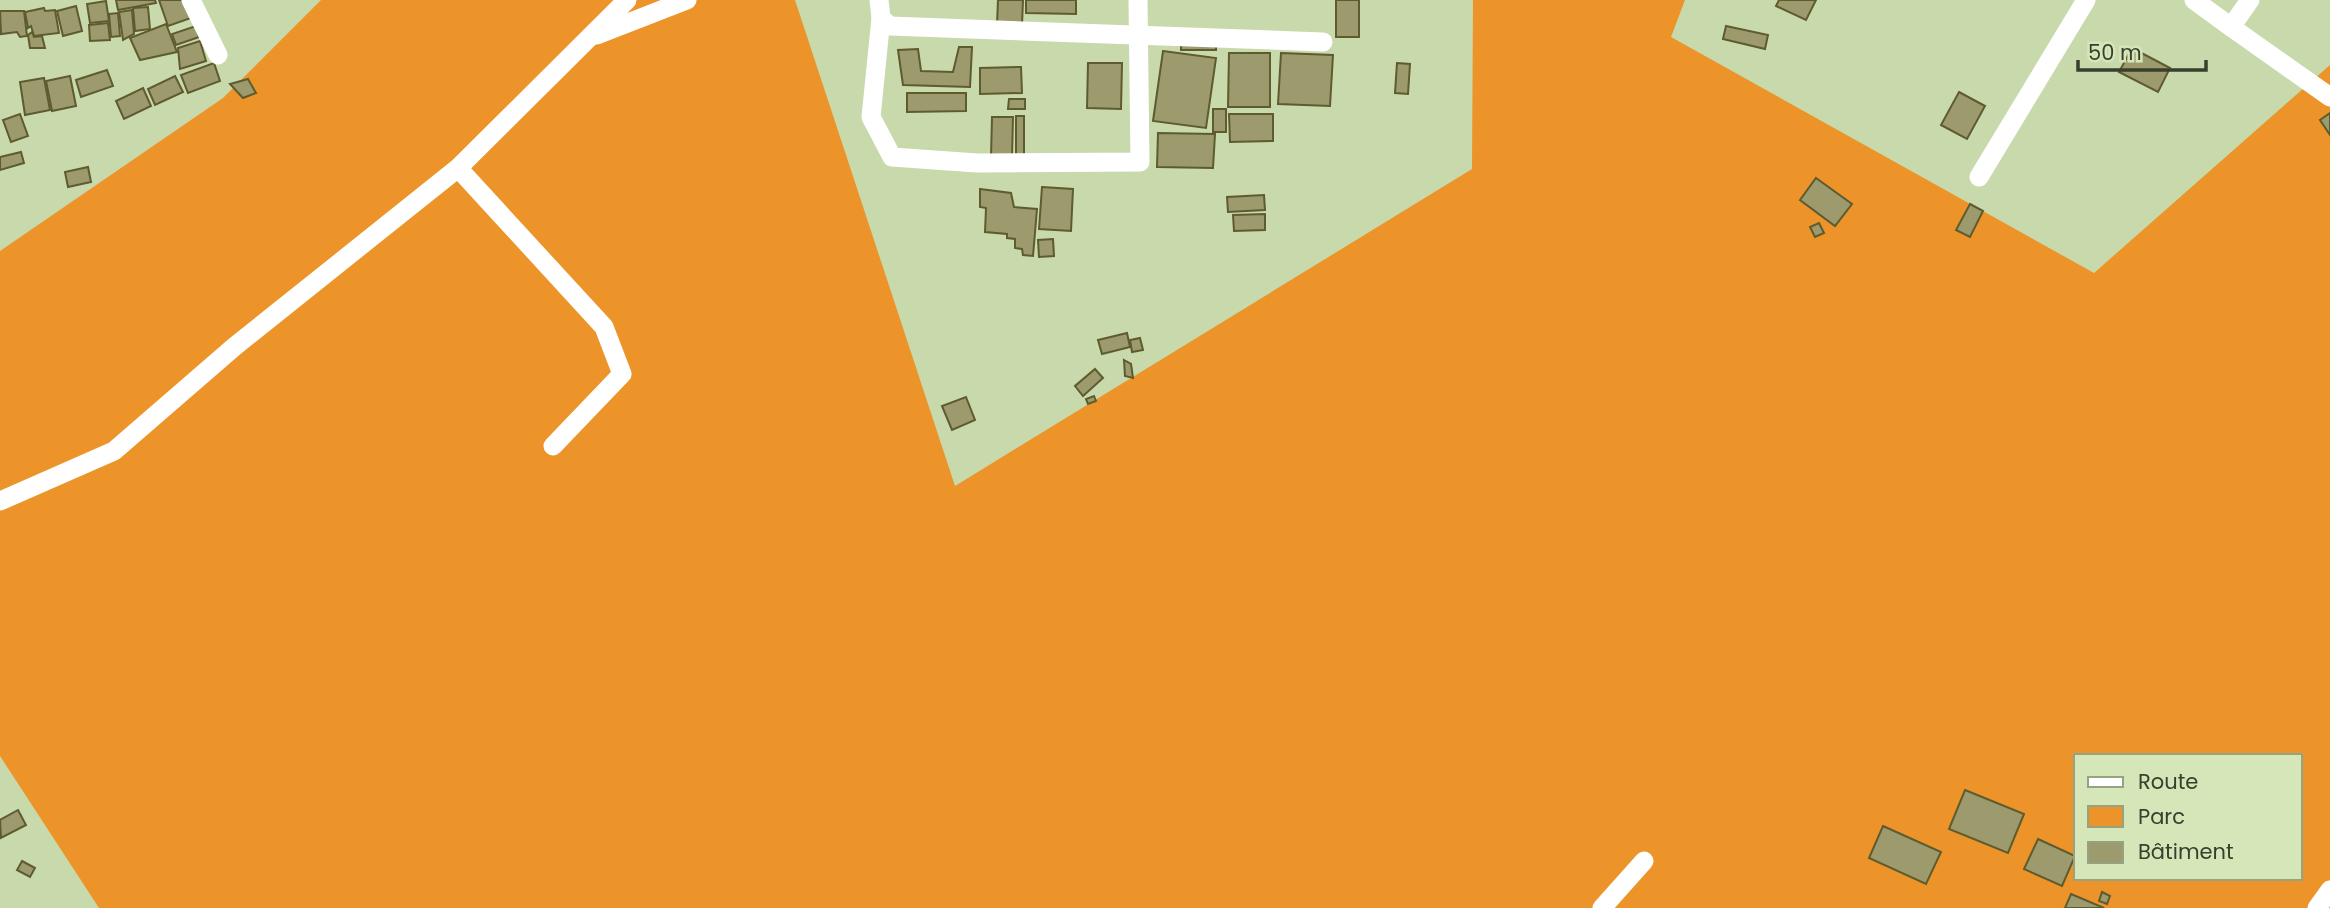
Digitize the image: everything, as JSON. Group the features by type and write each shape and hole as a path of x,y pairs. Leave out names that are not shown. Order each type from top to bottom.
{"street":[{"path":"191,0 218,55"},
{"path":"0,501 114,451 234,347 458,167 627,0"},
{"path":"588,39 687,0"},
{"path":"880,9 871,117 891,157 977,163 1140,162 1136,33 1138,0"},
{"path":"1979,177 2087,0"},
{"path":"2193,0 2330,97"},
{"path":"2231,27 2250,0"},
{"path":"880,9 890,26 1323,42"},
{"path":"458,167 604,327 622,374 553,446"},
{"path":"1602,908 1644,861"},
{"path":"2317,908 2330,890"}],"green space":[{"path":"321,0 795,0 955,486 1472,169 1473,0 1685,0 1671,37 2094,273 2330,65 2330,908 99,908 0,756 0,251 223,98"}],"building":[{"path":"116,0 155,0 156,3 118,10"},
{"path":"159,0 185,0 191,18 168,26"},
{"path":"998,0 1023,0 1022,25 997,24"},
{"path":"1026,0 1076,0 1076,14 1026,13"},
{"path":"1336,0 1359,0 1359,37 1336,37"},
{"path":"1779,0 1816,0 1806,20 1776,6"},
{"path":"106,1 109,21 90,23 87,4"},
{"path":"76,6 82,31 63,36 57,11"},
{"path":"148,7 150,29 135,31 133,8"},
{"path":"44,8 45,11 55,10 59,33 34,36 31,26 28,28 25,12"},
{"path":"132,10 134,34 123,40 119,12"},
{"path":"0,11 24,11 27,36 20,37 17,32 1,34"},
{"path":"118,13 120,36 111,37 109,14"},
{"path":"108,23 110,40 90,41 89,25"},
{"path":"166,24 177,52 140,60 130,38"},
{"path":"196,26 199,37 176,45 172,34"},
{"path":"1726,26 1768,35 1765,49 1723,39"},
{"path":"32,32 34,37 42,36 45,48 30,48 28,35"},
{"path":"200,41 206,61 180,69 178,48"},
{"path":"1181,41 1216,41 1216,50 1181,50"},
{"path":"959,47 972,47 970,87 903,85 898,50 918,49 921,71 953,72"},
{"path":"2132,48 2170,68 2158,92 2119,72"},
{"path":"1163,51 1216,58 1206,128 1153,121"},
{"path":"1229,53 1270,53 1270,107 1228,107"},
{"path":"1281,53 1333,55 1330,106 1278,104"},
{"path":"214,63 220,81 188,93 181,75"},
{"path":"1088,63 1122,63 1121,109 1087,108"},
{"path":"1397,63 1410,64 1408,94 1395,93"},
{"path":"1021,67 1022,93 980,94 980,68"},
{"path":"107,70 113,86 81,97 76,80"},
{"path":"70,76 76,106 52,111 46,81"},
{"path":"175,76 183,92 155,105 148,89"},
{"path":"44,78 50,110 25,115 20,82"},
{"path":"248,79 256,93 243,98 230,84"},
{"path":"143,88 151,106 124,119 116,101"},
{"path":"1959,92 1985,106 1967,139 1941,125"},
{"path":"907,93 966,93 966,111 907,112"},
{"path":"1009,99 1025,99 1025,109 1008,109"},
{"path":"1213,109 1226,109 1226,132 1213,132"},
{"path":"2330,113 2330,135 2320,120"},
{"path":"20,114 28,136 11,142 3,120"},
{"path":"1229,114 1273,114 1273,141 1230,142"},
{"path":"1016,116 1024,116 1024,157 1016,157"},
{"path":"992,117 1013,117 1012,158 991,157"},
{"path":"1158,133 1215,134 1213,168 1157,167"},
{"path":"21,152 24,163 0,170 0,157"},
{"path":"88,167 91,182 68,187 65,172"},
{"path":"1816,178 1852,204 1835,226 1800,200"},
{"path":"1042,187 1073,189 1071,231 1039,229"},
{"path":"980,189 1011,193 1014,207 1037,209 1033,256 1023,255 1022,249 1015,248 1015,239 1007,238 1007,234 985,232 986,208 980,207"},
{"path":"1264,195 1265,210 1228,212 1227,197"},
{"path":"1970,204 1983,211 1970,237 1956,230"},
{"path":"1265,214 1265,230 1234,231 1233,215"},
{"path":"1819,223 1824,233 1815,237 1810,227"},
{"path":"1053,239 1054,256 1039,257 1038,240"},
{"path":"1127,333 1130,347 1102,354 1098,340"},
{"path":"1140,338 1143,350 1132,352 1130,340"},
{"path":"1124,360 1131,364 1133,378 1125,376"},
{"path":"1095,369 1103,378 1083,396 1075,386"},
{"path":"1094,396 1096,401 1088,404 1086,399"},
{"path":"966,397 975,420 952,430 942,406"},
{"path":"1965,790 2024,814 2008,853 1949,829"},
{"path":"18,810 26,825 1,838 0,820"},
{"path":"1883,826 1941,852 1926,884 1869,858"},
{"path":"2038,839 2074,856 2062,886 2024,869"},
{"path":"22,861 35,868 30,877 17,870"},
{"path":"2102,892 2110,896 2107,904 2099,901"},
{"path":"2071,894 2104,908 2065,908"}]}
